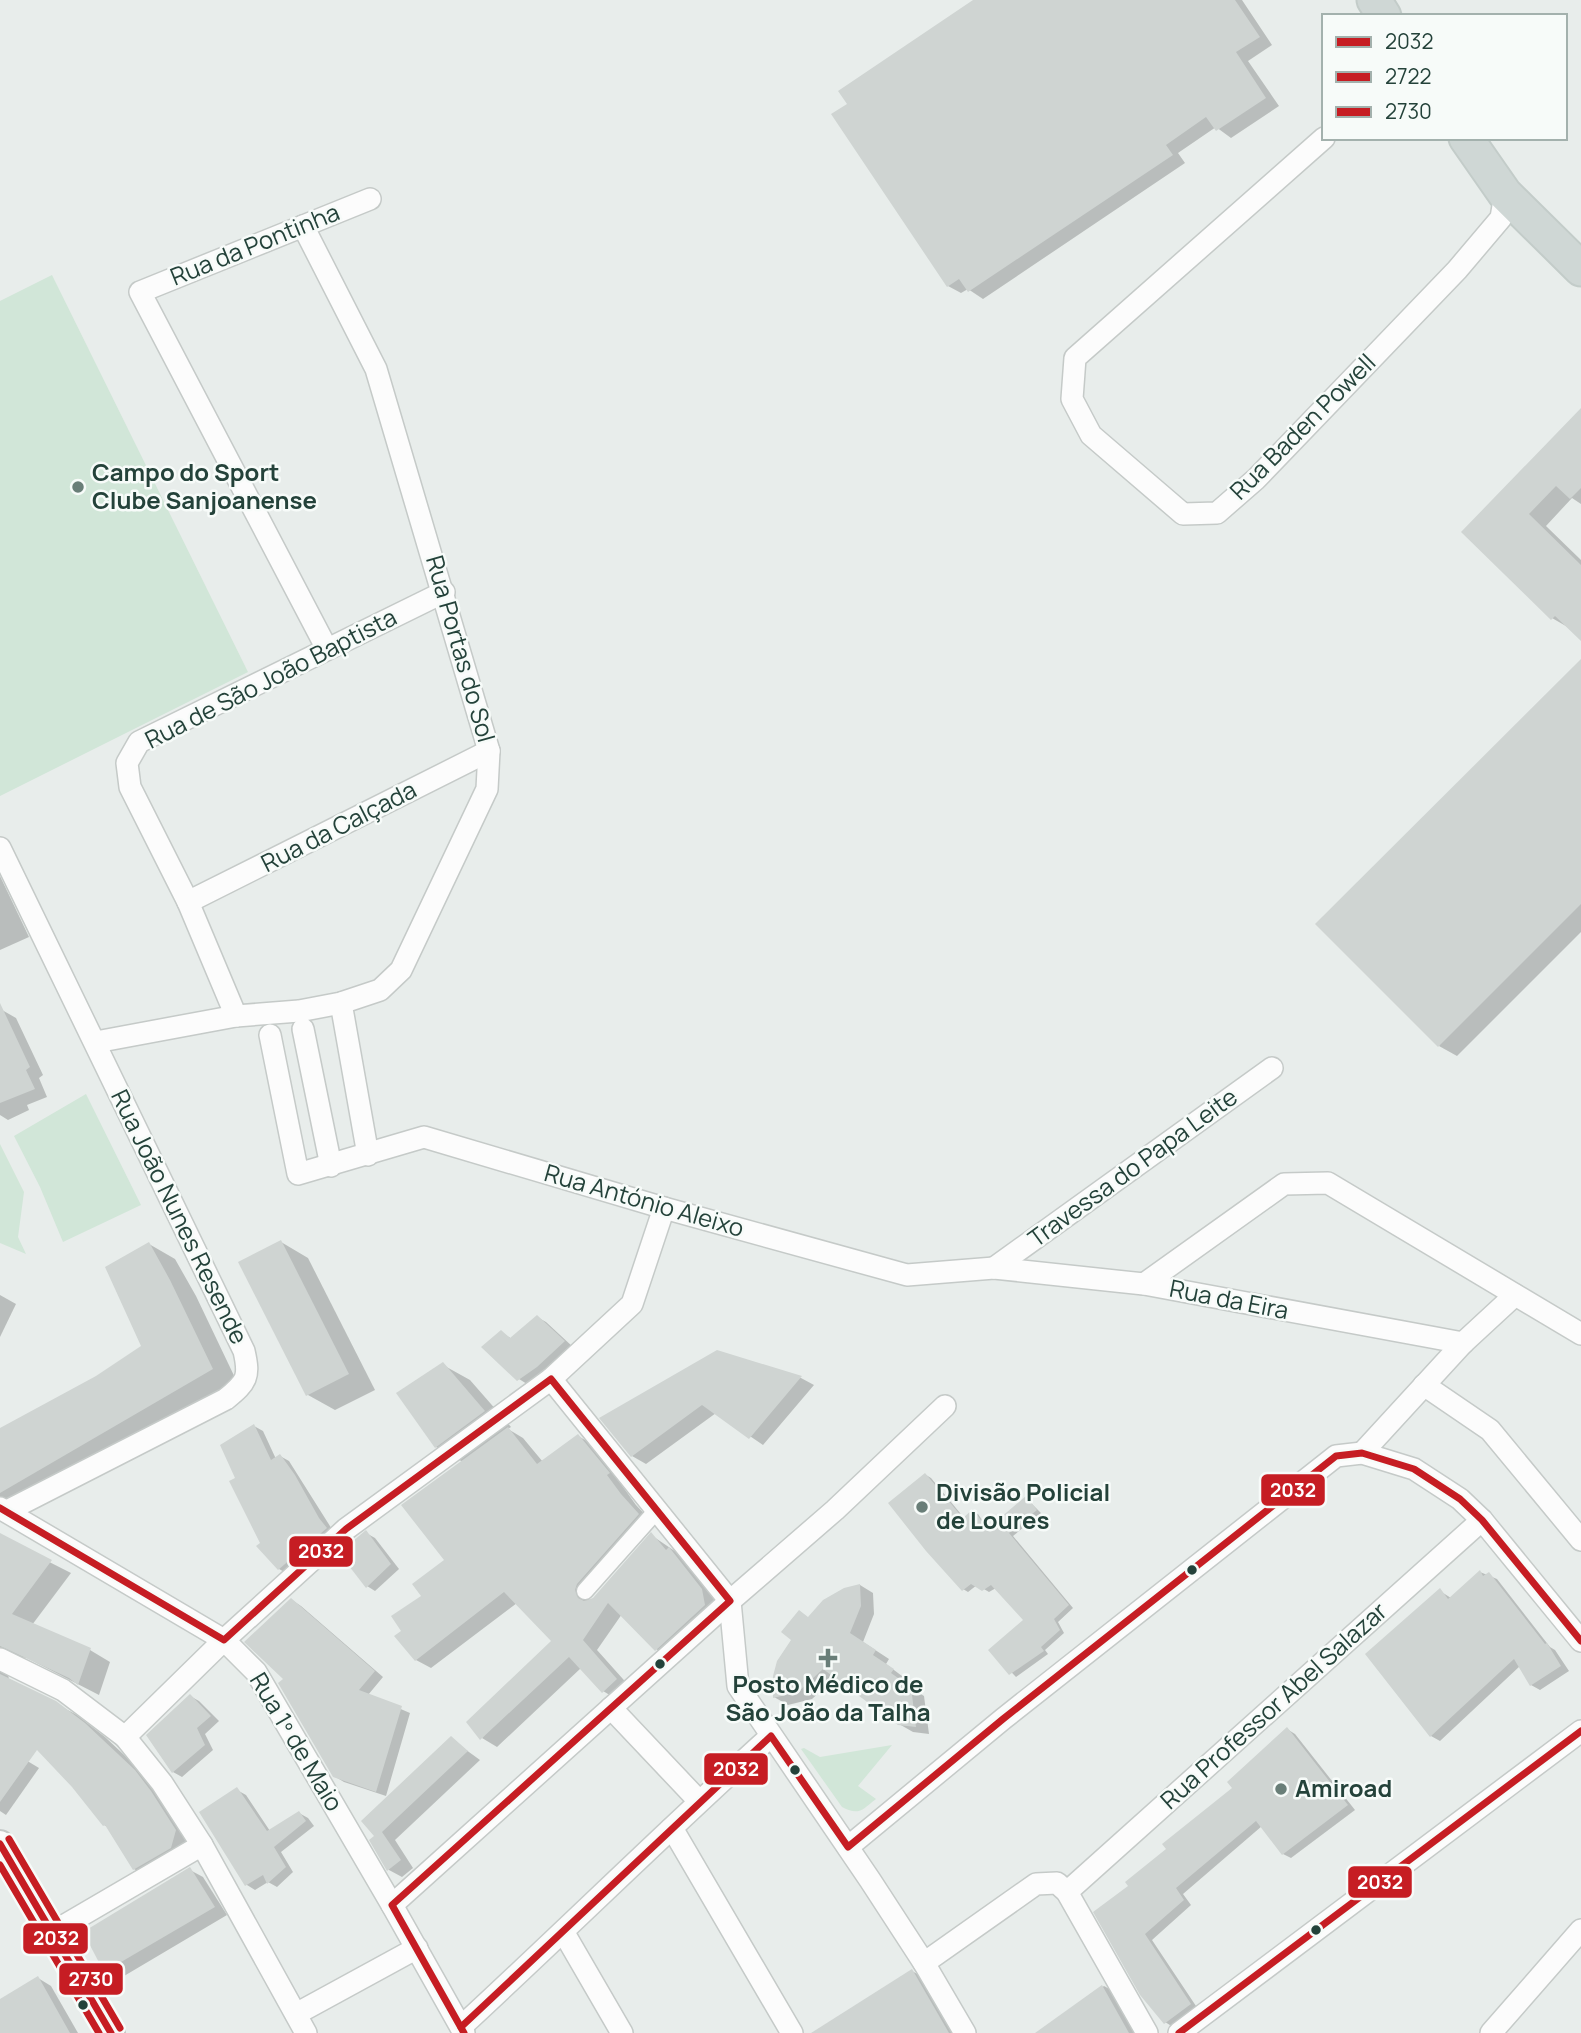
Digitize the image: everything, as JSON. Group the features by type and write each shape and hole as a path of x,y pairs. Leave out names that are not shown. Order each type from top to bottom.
{"main road":[{"path":"1467,140 1505,194 1581,269"}],"street":[{"name":"Rua Baden Powell","path":"1322,140 1075,358 1072,400 1091,435 1183,514 1217,513 1256,479 1457,270 1501,218 1505,194"},
{"name":"Rua da Pontinha","path":"327,649 140,292 370,199"},
{"name":"Rua Portas do Sol","path":"96,1042 236,1016 341,1003 380,990 401,970 487,789 489,751 376,369 303,226"},
{"name":"Rua de São João Baptista","path":"236,1016 188,902 131,787 127,763 139,742 444,592"},
{"name":"Rua da Calçada","path":"188,902 489,751"},
{"name":"Rua João Nunes Resende","path":"0,848 244,1351 248,1371 242,1387 226,1399 4,1509"},
{"path":"341,1003 368,1154"},
{"path":"303,1030 331,1166"},
{"name":"Rua António Aleixo","path":"270,1035 298,1174 424,1137 664,1208 907,1275 994,1268"},
{"name":"Travessa do Papa Leite","path":"994,1268 1272,1068"},
{"path":"1144,1284 1284,1184 1328,1183 1581,1335"},
{"path":"125,1737 224,1640 346,1529 551,1379 632,1304 664,1208"},
{"name":"Rua da Eira","path":"994,1268 1144,1284 1463,1343"},
{"path":"1362,1453 1463,1343 1515,1295"},
{"path":"551,1379 730,1601 738,1686 924,1963 965,2033"},
{"path":"1424,1385 1489,1430 1581,1540"},
{"path":"393,1905 730,1601 835,1510 945,1406"},
{"path":"848,1847 1013,1710 1336,1456 1362,1453 1413,1469 1460,1499 1482,1520 1581,1641"},
{"name":"Rua 1º de Maio","path":"4,1509 224,1640 256,1672 393,1905 462,2030"},
{"path":"586,1591 657,1510"},
{"name":"Rua Professor Abel Salazar","path":"1067,1892 1482,1520"},
{"path":"0,1659 64,1690 125,1737 162,1783 202,1844 301,2024 417,1948"},
{"path":"611,1708 699,1801"},
{"path":"1180,2033 1581,1731"},
{"path":"462,2030 699,1801 771,1736"},
{"path":"672,1828 792,2033"},
{"path":"0,1844 111,2033"},
{"path":"53,1932 202,1844"},
{"path":"924,1963 1036,1884 1057,1883 1067,1892 1147,2033"},
{"path":"1491,2033 1581,1930"},
{"path":"564,1933 622,2033"}],"green space":[{"name":"Campo do Sport Clube Sanjoanense","path":"52,275 248,672 0,796 0,301"},
{"path":"86,1094 141,1205 63,1242 40,1187 14,1136"},
{"path":"0,1144 24,1192 18,1237 26,1254 0,1243"},
{"path":"892,1745 858,1786 876,1799 857,1811 842,1807 801,1749 820,1757"}],"building":[{"path":"973,0 1235,0 1260,37 1236,52 1266,98 1216,131 1206,117 1166,145 1173,155 968,292 959,279 947,287 831,114 847,104 838,91"},
{"path":"1581,408 1581,488 1570,499 1556,486 1529,514 1581,565 1581,641 1555,616 1551,620 1461,532"},
{"path":"1581,659 1581,904 1438,1047 1315,924"},
{"path":"0,1003 30,1067 26,1070 35,1089 0,1103"},
{"path":"281,1240 349,1374 306,1396 238,1262"},
{"path":"149,1242 213,1369 0,1493 0,1428 96,1376 141,1346 105,1267"},
{"path":"537,1315 565,1341 517,1381 481,1347 501,1330 510,1338"},
{"path":"717,1350 802,1376 749,1439 702,1405 631,1457 599,1418"},
{"path":"443,1362 485,1411 435,1448 396,1393"},
{"path":"254,1424 271,1460 280,1454 327,1528 278,1570 256,1546 260,1543 229,1481 235,1478 220,1445"},
{"path":"508,1427 537,1464 578,1434 610,1473 607,1475 621,1494 639,1514 577,1584 575,1590 578,1598 584,1601 593,1598 651,1532 666,1550 669,1547 702,1589 705,1605 655,1651 608,1603 583,1640 617,1679 602,1693 569,1657 480,1740 466,1722 551,1641 504,1592 415,1661 394,1636 401,1631 391,1616 421,1596 412,1584 444,1560 401,1505"},
{"path":"925,1473 963,1518 973,1509 987,1529 1026,1496 1037,1510 1009,1533 1069,1605 1054,1619 1060,1630 1041,1647 1044,1651 1009,1675 988,1650 1023,1620 991,1585 982,1591 971,1584 962,1591 888,1503"},
{"path":"366,1530 391,1564 366,1588 339,1553"},
{"path":"0,1533 52,1560 12,1614 91,1648 78,1685 69,1678 0,1646"},
{"path":"1480,1570 1483,1576 1489,1572 1545,1644 1547,1643 1561,1666 1530,1686 1514,1659 1430,1737 1365,1654 1440,1588 1448,1599"},
{"name":"Posto Médico de São João da Talha","path":"860,1584 861,1606 850,1633 876,1650 873,1655 894,1669 891,1673 911,1687 916,1727 898,1725 823,1669 798,1692 773,1698 773,1676 777,1661 791,1640 781,1632 799,1610 808,1617 823,1600 844,1588"},
{"path":"291,1598 375,1671 359,1690 402,1706 376,1792 333,1777 278,1683 283,1679 244,1642"},
{"path":"0,1674 56,1701 85,1723 135,1770 176,1830 171,1848 133,1870 105,1825 103,1826 72,1787 37,1750 0,1802"},
{"path":"190,1694 211,1716 197,1728 205,1745 172,1773 146,1735"},
{"path":"1287,1727 1348,1805 1282,1855 1256,1821 1176,1888 1184,1900 1145,1934 1191,2004 1164,2024 1140,1995 1093,1912 1128,1886 1125,1882 1166,1849 1162,1844 1232,1788 1227,1782"},
{"path":"451,1736 468,1751 382,1832 401,1860 387,1871 369,1840 374,1836 361,1821"},
{"path":"237,1787 267,1831 299,1811 306,1821 274,1847 286,1867 267,1884 263,1875 245,1886 199,1812"},
{"path":"190,1867 215,1907 104,1972 83,1932"},
{"path":"912,1969 949,2033 811,2033"},
{"path":"38,1976 70,2033 0,2033 0,1999"},
{"path":"1102,1985 1129,2033 1035,2033"}],"transit line":[{"name":"2032","path":"0,1508 224,1640 346,1529 551,1379 730,1601 392,1905 464,2033"},
{"name":"2032","path":"461,2027 771,1736 848,1847 1003,1719 1336,1456 1362,1453 1414,1469 1460,1499 1482,1520 1581,1641"},
{"name":"2032","path":"1179,2033 1581,1731"},
{"name":"2730","path":"9,1839 120,2028"},
{"name":"2032","path":"0,1844 111,2033"},
{"name":"2722","path":"0,1865 99,2033"}],"place":[{"name":"Campo do Sport Clube Sanjoanense","path":"78,487"},
{"name":"Divisão Policial de Loures","path":"922,1507"},
{"name":"Posto Médico de São João da Talha","path":"828,1658"},
{"name":"Amiroad","path":"1281,1789"}]}
